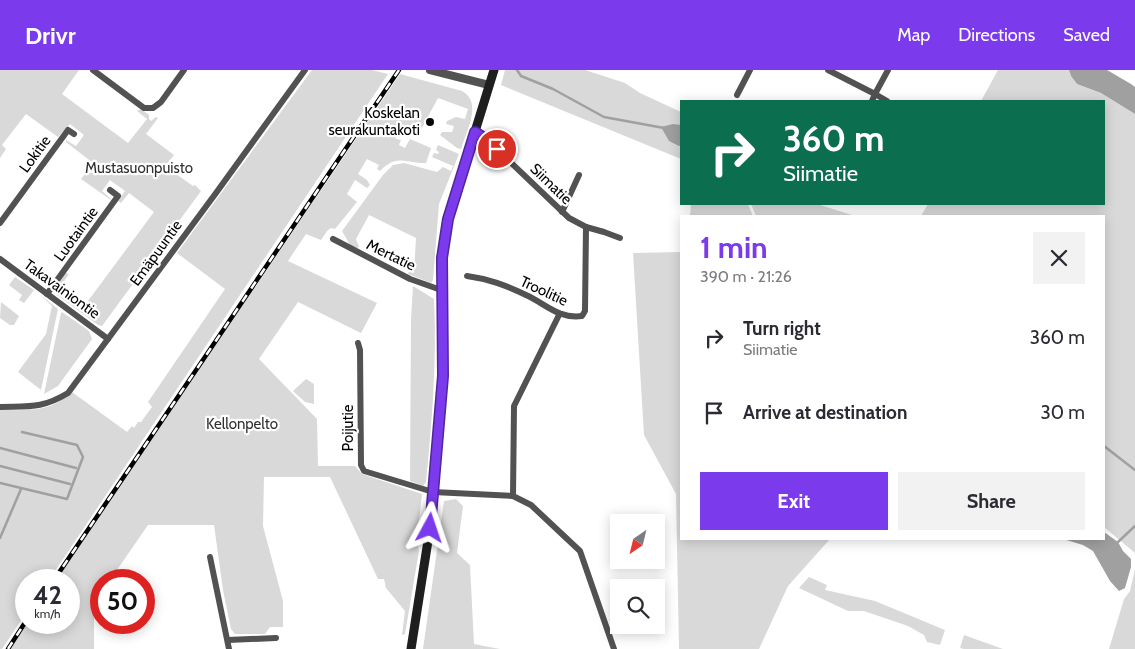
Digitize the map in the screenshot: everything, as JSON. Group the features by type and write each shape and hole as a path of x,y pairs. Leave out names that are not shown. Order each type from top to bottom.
{"main road":[{"path":"411,649 430,528 443,376 442,258 448,219 494,70"}],"street":[{"path":"93,70 144,108 153,108 161,102 184,70"},
{"name":"Emäpuuntie","path":"0,406 40,406 68,393 216,193 304,70"},
{"path":"430,70 489,85"},
{"path":"737,95 750,70"},
{"path":"828,70 885,100"},
{"path":"872,100 888,70"},
{"name":"Lokitie","path":"0,223 68,130 74,134"},
{"name":"Siimatie","path":"475,132 487,140 569,218 586,227 620,238"},
{"path":"562,212 579,175"},
{"name":"Luotaintie","path":"48,294 118,196 110,190"},
{"name":"Troolitie","path":"467,276 486,279 527,296 559,314 582,316 586,311 586,227"},
{"name":"Mertatie","path":"332,239 402,276 441,290"},
{"name":"Takavainiontie","path":"0,259 108,339"},
{"path":"514,496 514,406 559,314"},
{"name":"Poijutie","path":"358,343 360,350 362,468 367,473 433,492"},
{"path":"433,492 514,496 531,505 580,551 614,649"},
{"path":"210,557 229,649"},
{"path":"228,640 276,638"}],"green space":[{"name":"Mustasuonpuisto","path":"0,70 79,70 62,94 128,143 147,119 137,111 141,109 149,115 151,121 156,117 158,118 146,134 174,155 165,166 193,186 195,185 201,191 102,326 57,295 56,286 65,273 69,274 60,287 85,305 154,212 129,193 121,203 118,201 125,191 110,180 102,191 111,200 81,179 93,163 66,142 66,140 76,146 84,135 70,124 58,137 26,114 2,145 6,149 0,158"},
{"path":"312,70 372,70 388,74 56,569 15,569 15,630 2,649 0,649 0,410 29,410 47,407 55,404 72,392 127,432 132,426 134,428 138,422 141,422 152,407 148,402 225,289 177,253"},
{"path":"505,70 585,70 625,83 640,93 680,112 680,159 501,85"},
{"path":"998,70 1069,70 1077,84 1101,93 1135,114 1135,553 1105,528 1105,215 922,215 927,205 1105,205 1105,100 982,100"},
{"name":"Kellonpelto","path":"400,74 462,91 468,96 471,102 471,118 461,149 440,135 442,132 452,132 454,126 446,124 447,121 456,117 465,119 468,109 438,98 417,137 404,131 401,135 395,135 396,139 401,140 399,145 405,148 410,139 431,148 426,163 397,161 392,162 380,171 377,169 379,165 367,159 358,174 367,180 370,185 367,188 355,180 347,194 357,202 335,229 331,228 327,231 321,240 306,234 288,261 377,303 361,333 298,302 259,359 317,419 318,466 355,466 362,474 422,494 417,540 419,551 405,634 402,635 405,611 386,588 384,579 378,579 330,477 264,477 263,526 283,601 283,627 270,627 265,634 235,634 231,629 223,590 214,525 148,525 118,569 90,569 90,634 94,634 94,649 9,649 19,634 80,634 80,569 63,569"},
{"path":"438,145 459,154 439,204 433,280 431,283 408,274 409,271 414,273 416,238 369,215 356,239 359,247 356,249 350,245 342,231 383,175 393,165 404,163 437,172 443,167 451,171 453,166 432,157 434,153 438,154 439,152 436,150"},
{"path":"691,205 748,205 753,215 690,215"},
{"path":"751,205 820,205 852,215 756,215"},
{"path":"680,252 680,540 829,540 788,586 759,649 679,649 676,494 644,435 633,253"},
{"path":"15,277 34,290 24,303 19,300 22,295 9,285"},
{"path":"413,286 434,299 433,391 426,482 423,486 410,481"},
{"path":"39,294 58,309 41,390 18,372 46,334 52,306"},
{"path":"1,302 19,316 14,325 10,325 0,318"},
{"path":"61,313 89,331 92,339 58,386 44,394"},
{"path":"306,379 314,384 314,404 305,402 293,391"},
{"path":"456,499 463,506 457,553 470,565 474,644 500,649 423,649 444,501"},
{"path":"1135,569 1135,649 1109,649 1124,599 1130,591"},
{"path":"809,577 827,585 825,590 875,601 945,630 940,645 927,642 924,635 908,626 864,611 848,611 799,588"},
{"path":"964,635 1003,649 960,648"}],"shaded area":[{"path":"1069,70 1107,70 1131,84 1135,87 1135,114 1101,93 1077,84"},
{"path":"673,124 680,125 680,146 669,141 661,127"},
{"path":"1105,533 1118,542 1131,559 1131,567 1125,588 1119,591 1110,581 1093,551 1083,545 1066,540 1105,540"}],"waterway":[{"path":"517,70 521,76 553,89 604,117 664,128"},
{"path":"0,483 67,499 83,457 77,445 22,432"},
{"path":"1105,447 1135,470"},
{"path":"0,448 76,468"},
{"path":"0,466 70,484"},
{"path":"0,538 21,489"},
{"path":"1118,542 1135,526"}],"railway":[{"path":"61,569 399,70"},
{"path":"8,649 18,634"}],"place":[{"name":"Koskelan seurakuntakoti","path":"430,122"}],"route":[{"path":"430,528 443,376 442,258 448,219 475,132 497,149"}]}
